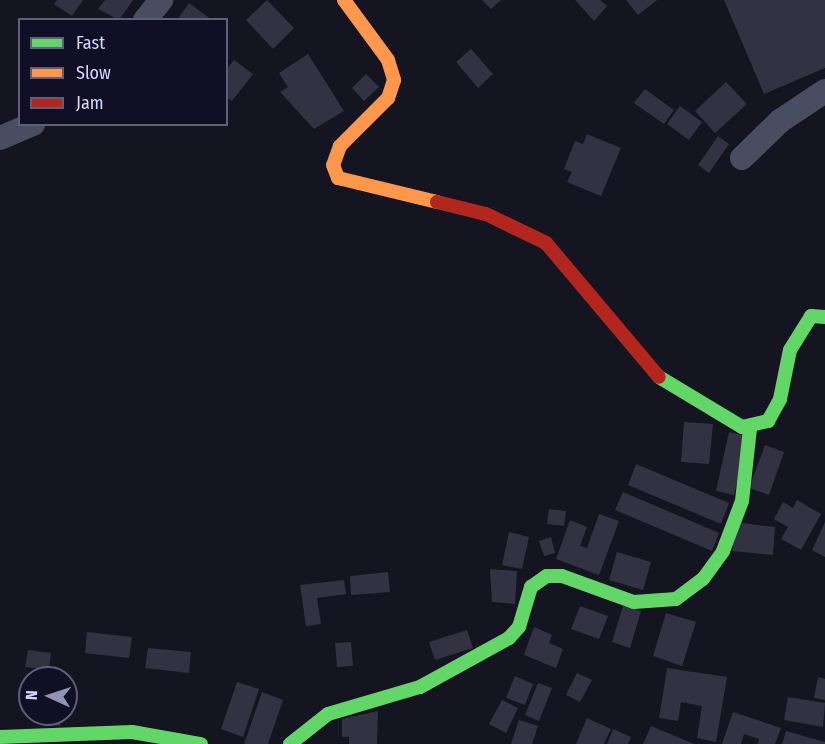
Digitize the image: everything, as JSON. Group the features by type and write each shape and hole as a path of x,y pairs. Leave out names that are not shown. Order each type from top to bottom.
{"street":[{"path":"147,18 161,0"},
{"path":"344,0 388,60 394,80 388,99 340,146 333,165 336,176 486,214 528,231 546,243 648,371 733,424 750,428 772,414 787,357 809,319 825,317"},
{"path":"742,158 780,121 825,91"},
{"path":"0,138 28,126"},
{"path":"290,744 328,714 420,687 509,638 519,627 531,587 547,576 562,576 634,602 676,600 704,579 723,551 742,501 750,428"},
{"path":"0,737 132,732 201,744"}],"building":[{"path":"57,0 83,0 72,16 54,4"},
{"path":"105,0 133,0 120,18 115,18 98,9"},
{"path":"267,0 294,28 273,49 246,20"},
{"path":"482,0 501,0 491,9"},
{"path":"575,0 600,0 607,6 594,21"},
{"path":"626,0 657,0 638,15"},
{"path":"724,0 825,0 825,68 764,94"},
{"path":"189,3 209,18 178,18"},
{"path":"471,49 493,74 478,88 456,62"},
{"path":"308,54 344,111 314,129 280,92 288,87 279,73"},
{"path":"234,60 253,74 232,101 228,98 228,68"},
{"path":"366,74 379,87 364,101 352,88"},
{"path":"726,82 747,104 715,133 695,111"},
{"path":"645,89 674,110 664,124 634,103"},
{"path":"680,106 702,122 689,140 667,124"},
{"path":"587,134 621,148 601,196 567,182 572,172 564,169 575,141 583,144"},
{"path":"718,136 729,144 709,173 698,165"},
{"path":"684,422 713,424 709,464 681,462"},
{"path":"729,432 747,436 734,495 716,491"},
{"path":"765,445 784,452 769,495 749,488"},
{"path":"636,464 729,503 721,524 628,485"},
{"path":"623,492 719,533 712,551 615,510"},
{"path":"797,500 821,514 801,550 781,539 788,527 774,519 783,502 793,508"},
{"path":"549,509 566,511 564,526 547,524"},
{"path":"599,514 619,521 599,575 556,559 570,520 587,527 580,546 587,548"},
{"path":"735,522 775,527 773,555 732,551"},
{"path":"825,522 825,557 812,550"},
{"path":"509,532 529,537 522,569 502,565"},
{"path":"551,537 555,553 544,556 539,541"},
{"path":"617,552 651,562 643,590 609,580"},
{"path":"490,569 517,571 515,604 492,602"},
{"path":"388,572 390,592 351,595 350,576"},
{"path":"344,580 346,594 317,598 321,624 306,626 300,585"},
{"path":"580,606 608,616 599,639 571,629"},
{"path":"623,606 641,611 630,648 612,642"},
{"path":"666,613 696,622 682,666 653,656"},
{"path":"534,627 552,635 549,643 563,649 556,668 524,655"},
{"path":"467,630 473,648 435,660 429,642"},
{"path":"87,632 132,637 129,658 85,653"},
{"path":"351,642 353,666 337,667 335,643"},
{"path":"148,648 191,652 189,673 145,668"},
{"path":"28,650 51,653 49,666 25,666"},
{"path":"667,668 727,677 716,742 697,738 702,706 681,702 678,721 659,718"},
{"path":"577,673 592,680 580,702 566,695"},
{"path":"515,676 533,684 525,705 506,698"},
{"path":"818,677 825,679 825,700 814,698"},
{"path":"237,682 259,689 243,737 221,729"},
{"path":"538,683 552,688 539,721 525,715"},
{"path":"262,692 283,700 268,744 244,744"},
{"path":"788,697 825,703 823,727 784,720"},
{"path":"502,700 518,708 506,733 489,724"},
{"path":"378,711 377,744 349,744 349,737 342,737 342,719"},
{"path":"733,712 781,728 775,744 758,744 759,739 744,734 741,744 722,744"},
{"path":"587,718 611,729 604,744 576,744"},
{"path":"519,720 538,726 532,744 511,744"},
{"path":"651,726 694,744 643,744"},
{"path":"613,729 631,737 628,744 607,744"},
{"path":"786,731 825,742 825,744 782,744"}],"traffic: fast":[{"path":"659,377 742,427 768,421 780,399 790,350 811,316 825,317"},
{"path":"290,744 328,714 420,687 509,638 519,627 531,587 547,576 562,576 634,602 676,599 703,579 723,551 742,501 750,428"},
{"path":"0,737 132,732 201,744"}],"traffic: slow":[{"path":"344,0 388,60 394,80 388,98 340,146 333,165 338,178 437,202"}],"traffic: jam":[{"path":"437,202 486,214 546,243 659,377"}]}
